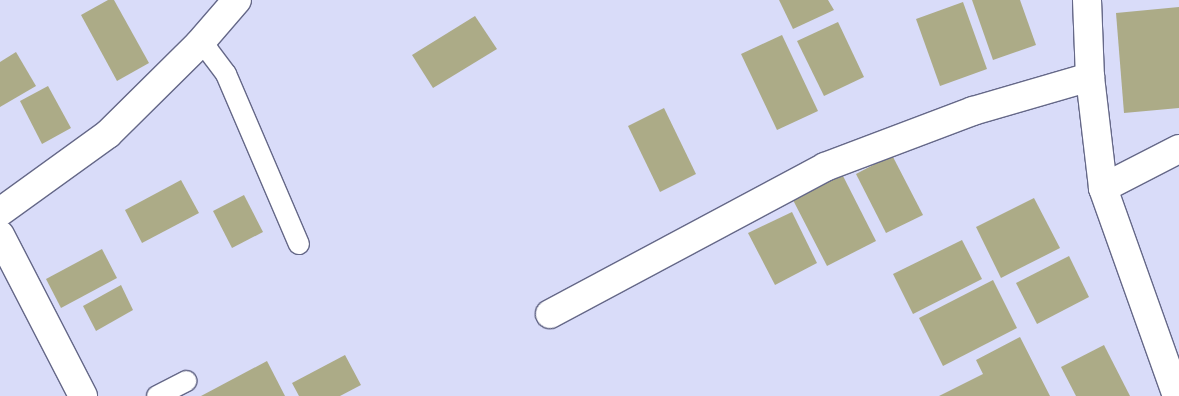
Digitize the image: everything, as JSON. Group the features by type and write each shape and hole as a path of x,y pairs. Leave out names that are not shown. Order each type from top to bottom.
{"street":[{"path":"0,212 108,134 204,47 237,0"},
{"path":"1088,0 1090,77 1103,188 1177,396"},
{"path":"550,314 825,168 973,111 1090,77"},
{"path":"1103,188 1179,149"},
{"path":"0,235 83,396"}],"lane":[{"path":"204,47 226,74 299,244"},
{"path":"157,396 186,381"}],"building":[{"path":"108,0 114,0 149,63 117,81 81,15"},
{"path":"779,0 828,0 834,10 793,29"},
{"path":"972,0 1020,0 1036,45 993,60"},
{"path":"963,2 987,69 940,86 916,19"},
{"path":"1179,7 1179,108 1124,113 1116,13"},
{"path":"475,16 497,49 433,88 412,55"},
{"path":"838,22 864,77 824,96 797,41"},
{"path":"782,35 818,111 777,130 741,54"},
{"path":"16,52 36,86 0,107 0,62"},
{"path":"48,86 71,128 42,144 20,101"},
{"path":"664,108 696,174 660,192 628,126"},
{"path":"892,155 923,215 886,233 856,174"},
{"path":"842,174 876,241 827,266 793,200"},
{"path":"181,180 199,213 142,243 125,210"},
{"path":"244,195 263,232 232,248 213,211"},
{"path":"1034,198 1060,248 1001,278 976,227"},
{"path":"792,212 817,263 775,285 748,233"},
{"path":"962,240 982,279 913,314 893,274"},
{"path":"102,249 117,278 61,308 46,279"},
{"path":"1069,256 1089,297 1037,324 1016,283"},
{"path":"993,280 1017,328 943,366 919,318"},
{"path":"121,285 133,310 96,331 83,306"},
{"path":"1020,337 1050,396 939,396 983,374 976,360"},
{"path":"1104,345 1130,396 1076,396 1061,367"},
{"path":"345,355 361,385 340,396 299,396 292,383"},
{"path":"267,361 285,396 201,396"}]}
